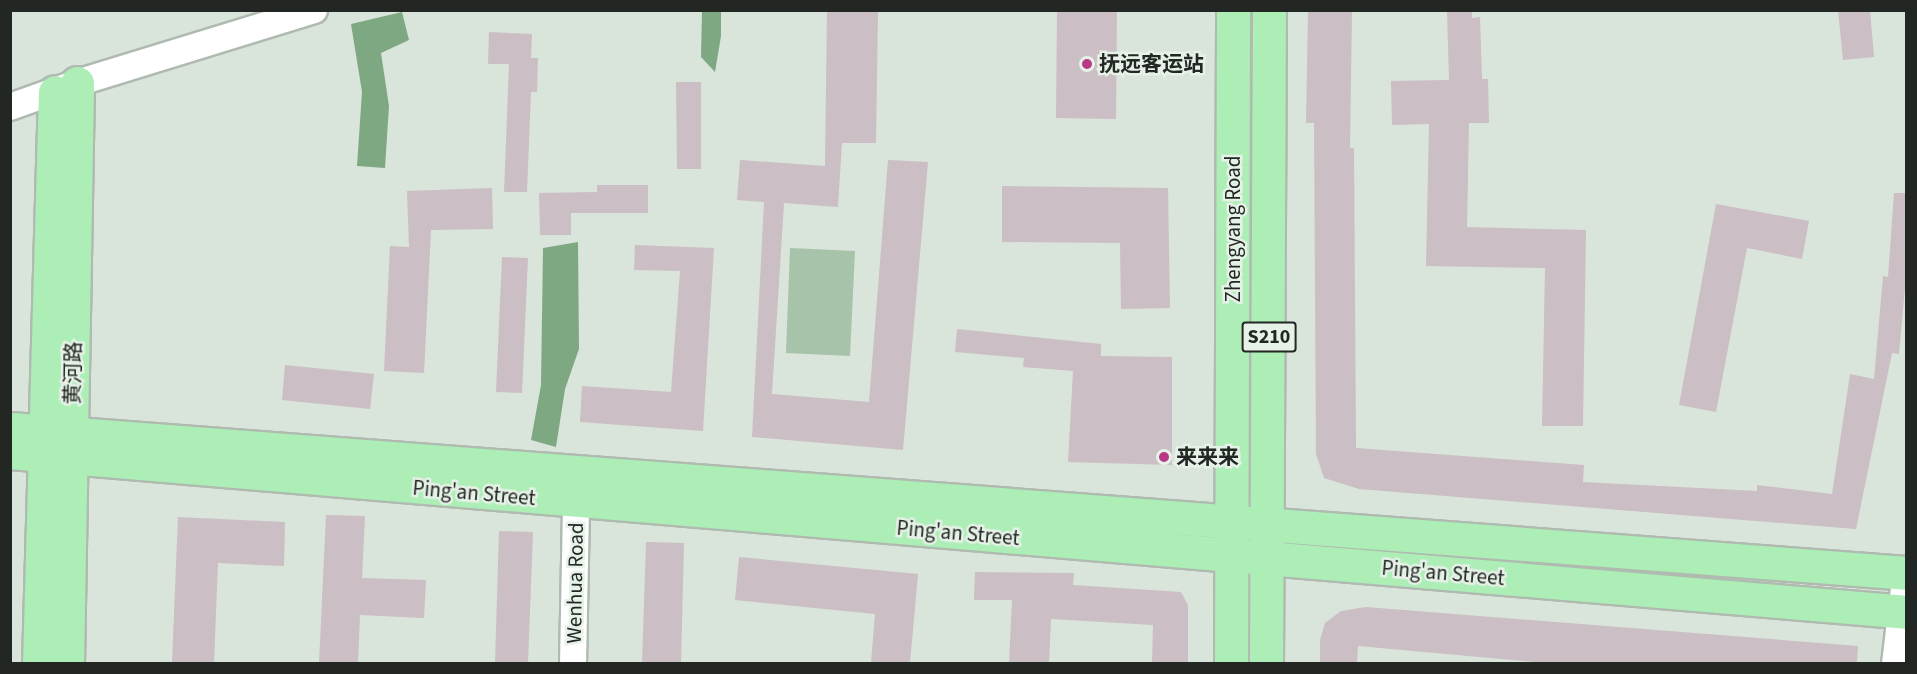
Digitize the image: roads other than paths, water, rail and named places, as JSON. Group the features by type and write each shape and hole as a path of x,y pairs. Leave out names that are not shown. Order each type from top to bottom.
{"main road":[{"name":"Zhengyang Road","path":"1231,663 1233,10"},
{"name":"Zhengyang Road","path":"1266,663 1269,10"},
{"name":"黄河路","path":"66,87 58,444 67,663"},
{"name":"Ping'an Street","path":"10,429 58,444 576,502 1903,612"},
{"name":"黄河路","path":"39,663 58,444"},
{"name":"Ping'an Street","path":"10,452 58,444 1233,523 1906,573"}],"street":[{"path":"10,107 66,87 314,10"},
{"name":"Wenhua Road","path":"573,663 576,502"},
{"path":"1895,663 1906,573"}],"place":[{"name":"抚远客运站","path":"1087,64"},
{"name":"来来来","path":"1164,457"}]}
